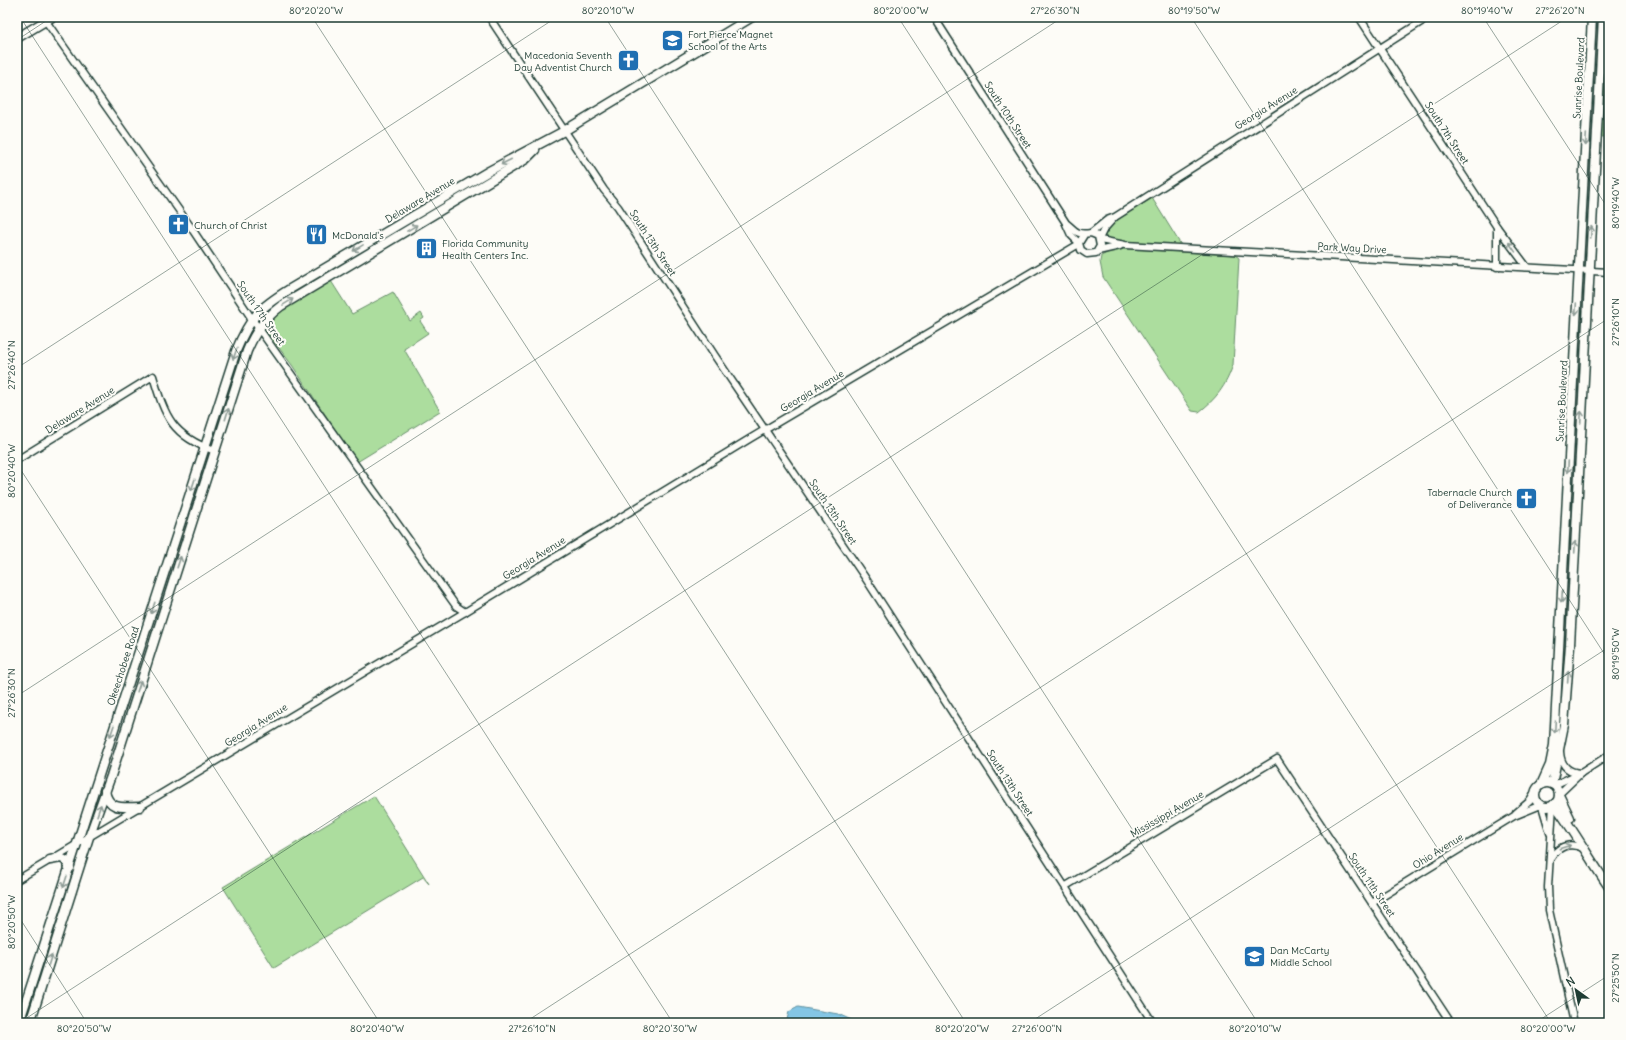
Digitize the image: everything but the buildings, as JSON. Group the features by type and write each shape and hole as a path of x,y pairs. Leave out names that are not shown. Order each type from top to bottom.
{"main road":[{"name":"Delaware Avenue","path":"252,319 275,299 290,289 482,175 564,131 752,17"},
{"name":"Sunrise Boulevard","path":"1541,784 1550,765 1554,745 1592,17"},
{"name":"Sunrise Boulevard","path":"1553,785 1564,724 1570,645 1588,271 1603,17"},
{"path":"17,38 47,18"},
{"name":"Delaware Avenue","path":"258,327 281,306 526,159 541,144"},
{"name":"Okeechobee Road","path":"19,1023 70,868 99,770 206,447 236,351 246,327 252,319"},
{"path":"30,1023 247,351 258,327"},
{"path":"1554,804 1542,805 1535,798 1536,791 1541,784 1553,785 1559,794 1572,828 1583,848 1609,887"},
{"path":"105,791 106,798 110,804 114,806 140,807"},
{"path":"1554,804 1559,794"},
{"path":"1554,804 1572,828"},
{"path":"50,860 61,858 65,860 70,868"}],"street":[{"name":"South 13th Street","path":"489,17 604,190 618,207 765,430 866,579 1066,886 1153,1023"},
{"name":"South 10th Street","path":"934,17 1080,246"},
{"name":"South 7th Street","path":"1359,17 1497,226 1527,267"},
{"name":"Georgia Avenue","path":"17,880 312,702 465,612 765,430 1062,254 1080,246 1087,234 1107,220 1115,217 1429,17"},
{"name":"South 17th Street","path":"47,18 252,319 456,606 465,612"},
{"name":"Georgia Avenue","path":"1100,240 1104,229 1115,217"},
{"name":"South 10th Street","path":"1066,223 1078,233 1087,234 1100,240"},
{"path":"1497,226 1497,267"},
{"name":"Park Way Drive","path":"1100,240 1125,245 1497,267 1527,267 1609,272"},
{"path":"1098,250 1100,240"},
{"name":"Park Way Drive","path":"1080,246 1090,254 1098,250 1125,245"},
{"name":"Delaware Avenue","path":"17,460 153,376 161,405 172,426 206,447"},
{"path":"206,447 215,451"},
{"path":"1560,752 1562,762 1566,768 1573,772 1581,773"},
{"path":"1553,785 1581,773 1609,755"},
{"name":"Mississippi Avenue","path":"1066,886 1277,759"},
{"name":"South 11th Street","path":"1277,759 1451,1023"},
{"path":"1559,794 1581,773"},
{"name":"Ohio Avenue","path":"1514,816 1530,801 1536,791"},
{"path":"1554,804 1548,887 1549,910 1574,1023"},
{"path":"1542,805 1548,820 1551,836"},
{"name":"Ohio Avenue","path":"1372,903 1514,816 1542,805"},
{"path":"1551,858 1557,850 1566,846 1574,845 1583,848"}],"green space":[{"path":"1607,17 1609,17 1609,136 1602,137"},
{"path":"1152,198 1181,245 1124,242 1102,238 1117,220"},
{"path":"1117,248 1235,255 1239,258 1233,365 1220,392 1199,412 1192,411 1103,277 1100,262 1101,256"},
{"path":"331,281 352,314 393,292 410,321 421,313 424,318 420,321 428,333 404,349 440,411 357,462 264,326 283,309"},
{"path":"374,796 429,884 423,877 274,968 223,887"}],"water":[{"path":"798,1007 838,1014 858,1023 786,1023 789,1012"}],"place":[{"name":"Fort Pierce Magnet School of the Arts","path":"672,40"},
{"name":"Macedonia Seventh Day Adventist Church","path":"628,61"},
{"name":"Church of Christ","path":"179,225"},
{"name":"McDonald's","path":"316,235"},
{"name":"Florida Community Health Centers Inc.","path":"427,249"},
{"name":"Tabernacle Church of Deliverance","path":"1527,498"},
{"name":"Dan McCarty Middle School","path":"1255,956"}]}
